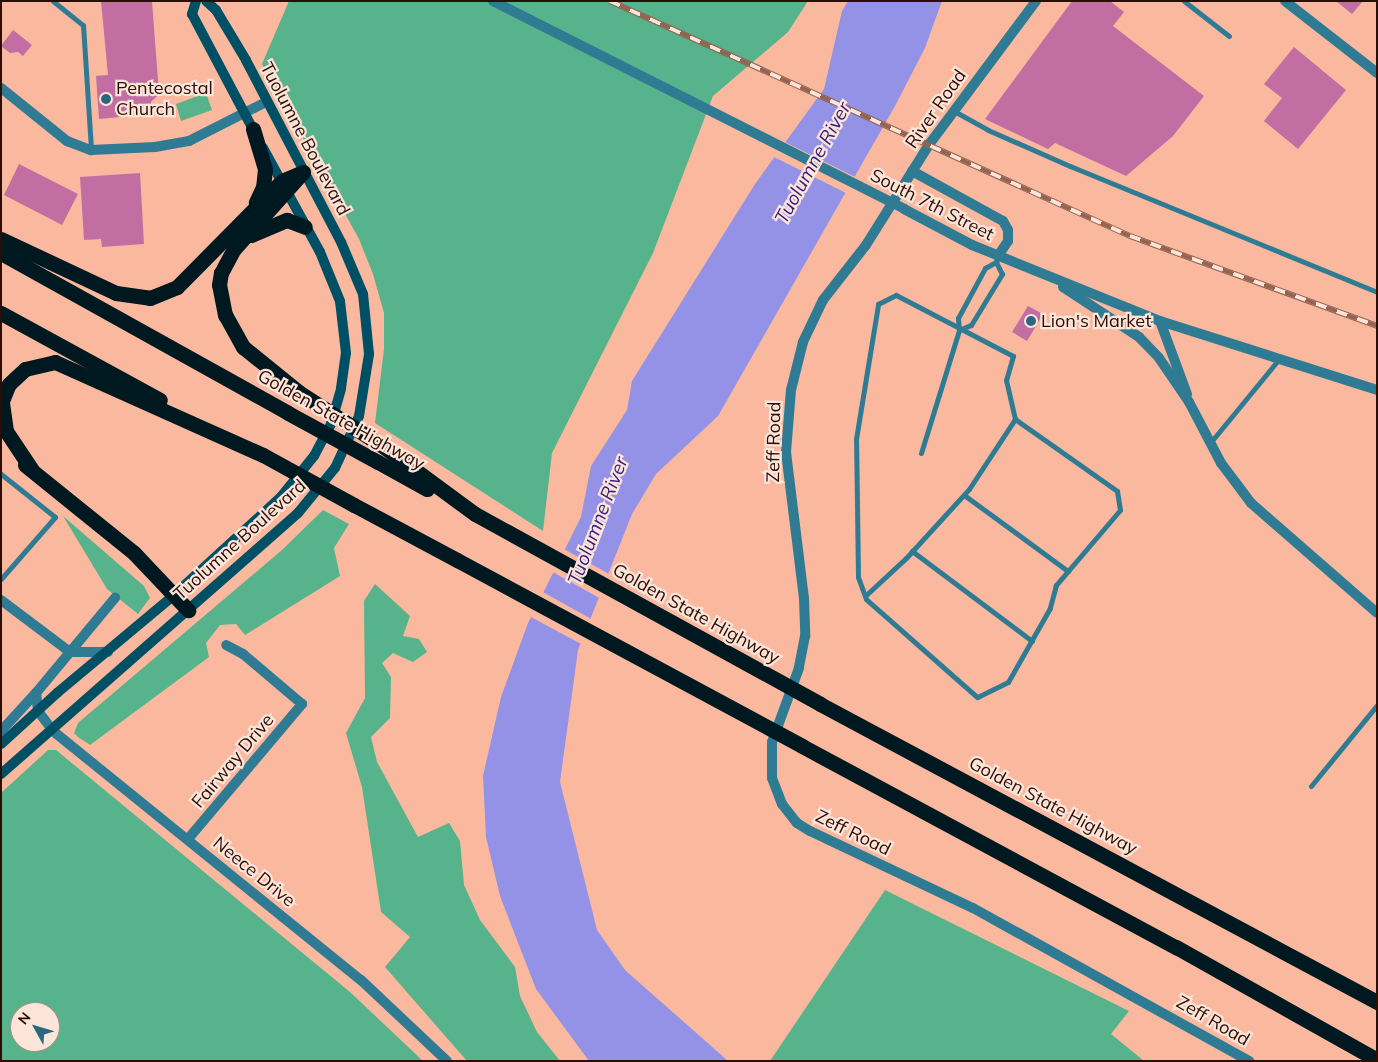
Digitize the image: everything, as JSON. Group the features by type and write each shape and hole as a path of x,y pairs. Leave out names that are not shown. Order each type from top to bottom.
{"highway":[{"path":"253,129 265,168 263,187 221,273 220,298 225,315 243,347 300,393 384,447 475,514"},
{"path":"1,239 116,293 150,298 177,287 240,232 285,186 303,172"},
{"path":"240,232 287,220 305,227"},
{"name":"Golden State Highway","path":"1,253 288,413 820,704 1377,1002"},
{"path":"1,313 1176,947 1377,1060"},
{"path":"32,470 6,432 2,402 4,392 16,376 47,363 68,365 263,455"},
{"path":"1,447 134,553 188,610"}],"main road":[{"name":"Tuolumne Boulevard","path":"1,744 174,595 297,480 314,456 336,410 346,353 340,301 285,186 192,14 196,1"},
{"name":"Tuolumne Boulevard","path":"1,774 53,732 188,610 250,558 316,495 335,468 359,416 369,354 363,294 341,242 266,102 216,10 206,1"}],"street":[{"name":"South 7th Street","path":"493,1 904,209 997,259 1039,272 1160,321 1377,390"},
{"name":"River Road","path":"997,259 1008,241 1008,230 1003,221 912,171 953,110 1036,1"},
{"path":"1285,1 1377,73"},
{"path":"1,88 67,141 91,150 155,147 189,141 266,102"},
{"name":"Zeff Road","path":"912,171 866,245 822,300 811,320 795,367 786,452 804,598 806,636 799,668 772,742 771,768 777,794 789,814 810,832 973,908 1249,1061"},
{"path":"1039,272 1139,338 1159,358 1189,402"},
{"path":"1160,321 1189,402 1209,444 1239,488 1261,514 1377,613"},
{"path":"1,731 36,693 115,598"},
{"path":"1,600 70,652 108,652"},
{"name":"Fairway Drive","path":"188,839 302,704 243,654 226,644"},
{"path":"36,693 38,711"},
{"name":"Neece Drive","path":"38,711 53,732 361,980 447,1061"}],"lane":[{"path":"53,1 83,25 91,150"},
{"path":"1184,1 1229,36"},
{"path":"953,110 988,130 1070,166 1377,292"},
{"path":"920,453 959,330 958,318 985,268 997,259 1002,274 971,325 959,330"},
{"path":"896,295 959,330 1013,356 1006,380 1015,419 1117,492 1120,510 1056,585 1050,608 1008,682 977,697 865,596 858,577 856,439 878,304 896,295"},
{"path":"1209,444 1279,359"},
{"path":"865,596 912,551 964,496 1015,419"},
{"path":"1,474 55,517 1,579"},
{"path":"964,496 1068,571"},
{"path":"912,551 1032,641"},
{"path":"1311,786 1377,705"}],"green space":[{"path":"289,1 808,1 788,32 713,96 653,253 552,453 543,531 375,423 384,349 384,313 373,274 359,239 262,64"},
{"path":"206,93 212,110 181,121 176,104"},
{"path":"323,510 349,524 334,548 340,576 245,635 236,624 220,625 206,643 209,657 90,745 74,733 78,723 282,550"},
{"path":"63,516 144,586 150,598 138,614 107,589"},
{"path":"375,584 410,616 403,636 419,639 427,652 413,662 393,653 382,663 391,677 390,718 371,737 377,762 418,837 449,823 460,841 464,885 480,920 515,967 520,996 537,1032 560,1061 467,1061 385,967 410,937 381,912 362,787 346,733 365,698 364,601"},
{"path":"48,750 56,750 350,992 423,1061 1,1061 1,793"},
{"path":"885,890 1129,1011 1111,1034 1144,1061 770,1061"}],"water":[{"name":"Tuolumne River","path":"848,1 942,1 925,48 895,106 718,416 656,474 632,514 578,650 560,782 597,930 625,970 728,1061 589,1061 536,989 500,896 486,837 483,776 501,697 528,623 581,517 591,466 627,410 632,381 755,184 824,89 842,11"}],"pier":[{"path":"783,141 857,178 848,194 772,156"},
{"path":"562,548 611,575 601,599 551,571"},
{"path":"541,591 593,620 583,645 529,616"}],"building":[{"path":"101,1 152,1 159,94 151,102 151,114 99,119 96,76 108,75"},
{"path":"1072,1 1110,1 1124,12 1113,26 1204,96 1173,136 1126,176 1055,143 1048,149 985,119"},
{"path":"1336,1 1363,1 1352,14"},
{"path":"13,30 32,45 23,56 18,52 10,53 1,46"},
{"path":"1294,47 1346,90 1298,149 1264,121 1282,98 1264,84"},
{"path":"19,164 78,194 62,225 4,195"},
{"path":"140,173 144,244 102,247 101,239 84,240 80,177"},
{"path":"1028,306 1043,314 1027,341 1012,332"}],"railway":[{"path":"610,1 1130,236 1377,326"}],"place":[{"name":"Pentecostal Church","path":"106,99"},
{"name":"Lion's Market","path":"1031,321"}]}
